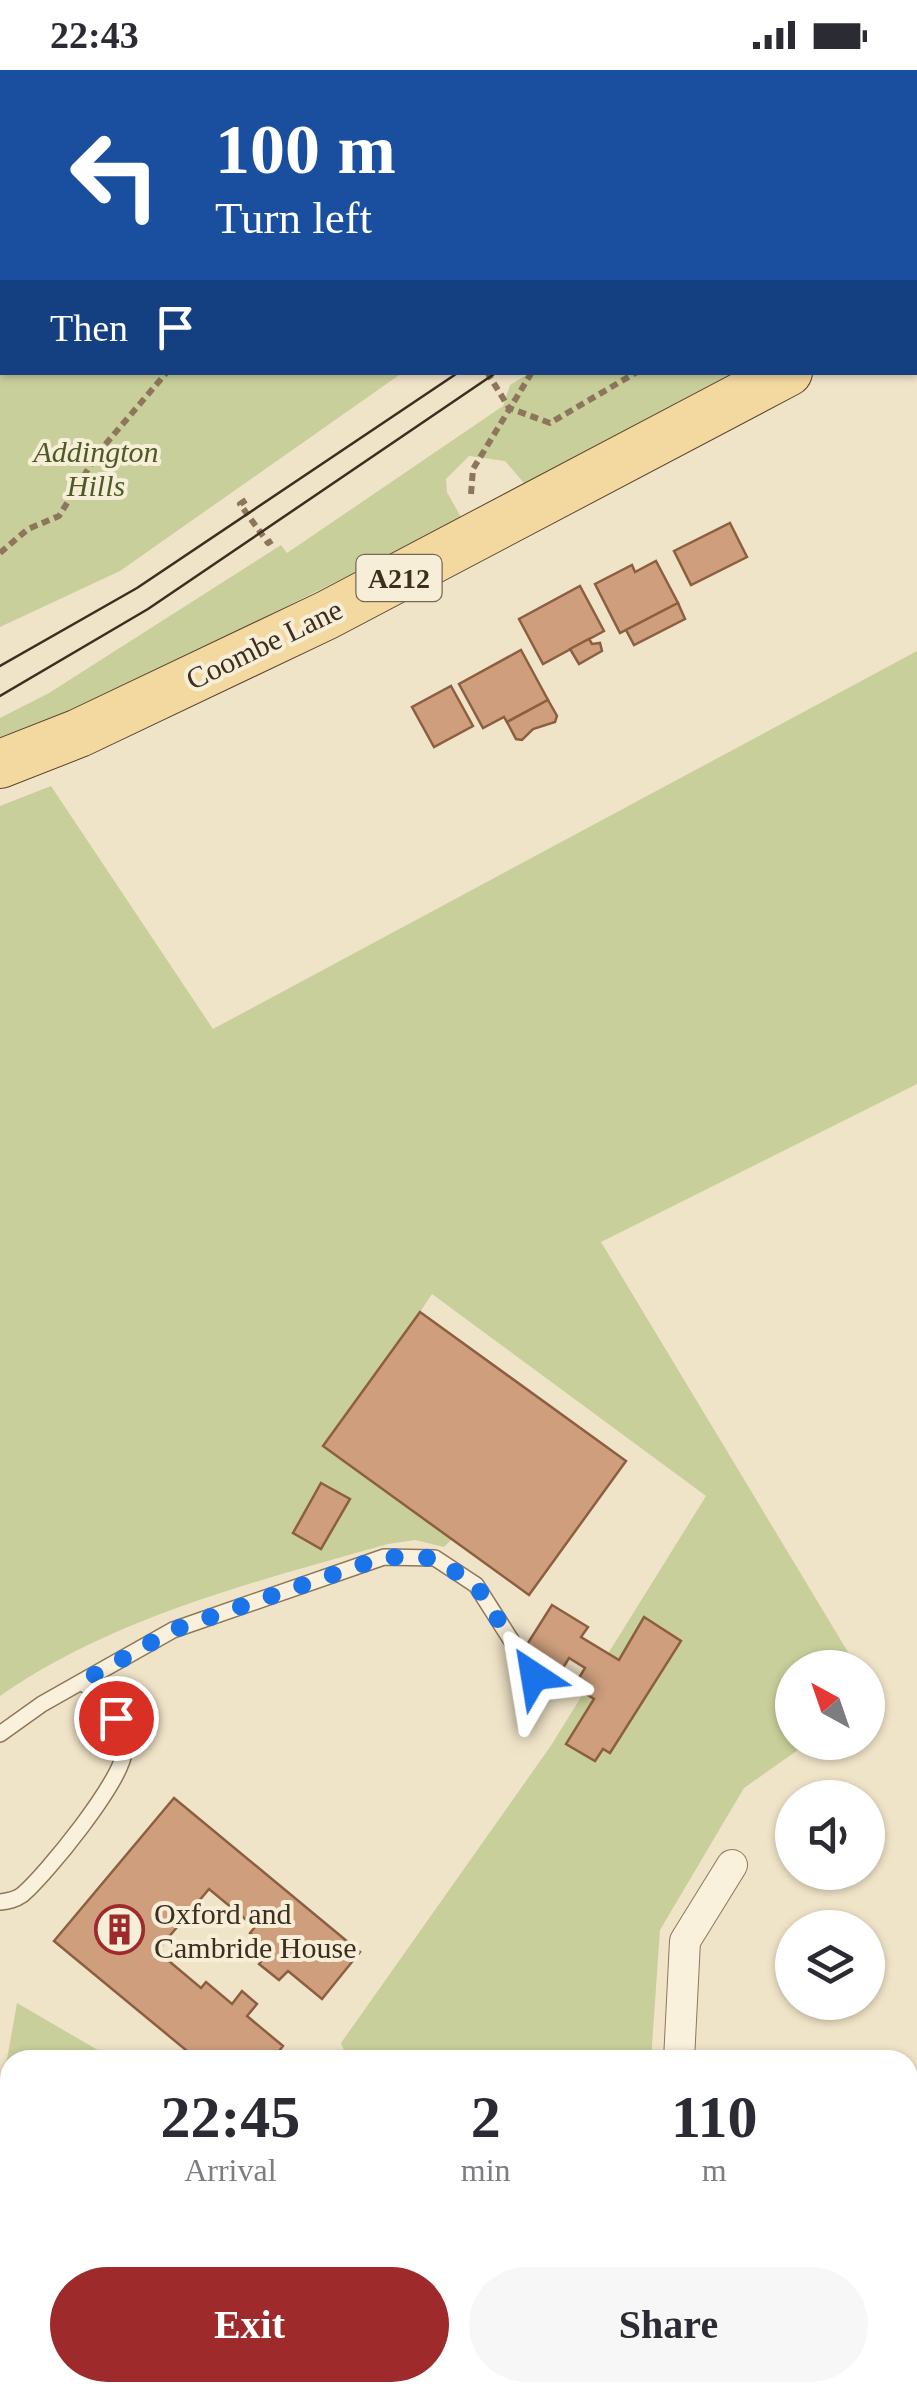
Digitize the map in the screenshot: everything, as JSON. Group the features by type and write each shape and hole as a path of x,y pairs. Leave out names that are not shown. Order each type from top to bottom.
{"main road":[{"name":"Coombe Lane","path":"0,764 79,733 310,623 782,375"}],"street":[{"path":"680,2050 685,1941 732,1865"}],"lane":[{"path":"0,1734 173,1630 384,1557 434,1558 476,1585 534,1676"},
{"path":"0,1902 22,1895 104,1796 122,1765 124,1744 116,1718 106,1702 82,1682"}],"path":[{"path":"0,553 28,529 59,516 98,453 163,375"},
{"path":"489,375 509,408 550,423 632,375"},
{"path":"472,495 473,469 530,375"},
{"path":"246,500 240,504 268,543 276,538"}],"green space":[{"name":"Addington Hills","path":"0,375 399,375 120,571 0,627"},
{"path":"527,375 749,375 530,490 505,461 469,456 446,479 447,492 462,519 106,696 0,740 0,718 49,693 281,545 287,553 503,406 510,385"},
{"path":"917,651 917,1084 601,1242 847,1650 775,1650 775,1760 784,1760 744,1788 660,1930 652,2050 344,2050 341,2043 550,1747 706,1496 432,1294 420,1312 452,1539 444,1547 415,1540 388,1544 187,1604 90,1644 0,1696 0,806 51,786 213,1029"},
{"path":"17,2003 98,2050 9,2050"}],"building":[{"path":"730,523 747,557 691,585 674,551"},
{"path":"656,561 678,603 620,633 595,584 632,565 635,572"},
{"path":"580,586 604,631 543,664 519,619"},
{"path":"678,603 685,619 634,645 626,630"},
{"path":"589,639 592,644 600,643 602,651 579,664 570,649"},
{"path":"521,650 548,700 507,722 504,717 483,728 459,684"},
{"path":"451,686 473,726 434,747 412,707"},
{"path":"548,700 557,716 555,722 533,729 522,740 516,739 507,722"},
{"path":"420,1312 626,1461 529,1595 323,1446"},
{"path":"321,1483 350,1499 321,1549 293,1533"},
{"path":"552,1605 588,1627 581,1637 619,1660 644,1617 681,1641 610,1753 603,1749 595,1761 566,1744 594,1699 574,1686 585,1668 569,1658 563,1668 526,1646"},
{"name":"Oxford and Cambride House","path":"174,1798 360,1952 322,1999 288,1971 279,1980 259,1964 271,1950 250,1933 255,1927 209,1889 157,1951 201,1988 206,1982 232,2004 242,1991 257,2004 247,2016 283,2046 280,2050 186,2050 54,1941"}],"tram line":[{"path":"0,666 137,588 455,375"},
{"path":"0,696 148,609 493,375"}],"place":[{"name":"Oxford and Cambride House","path":"119,1930"}],"route":[{"path":"116,1718 106,1702 82,1682 173,1630 384,1557 434,1558 476,1585 534,1676"}]}
